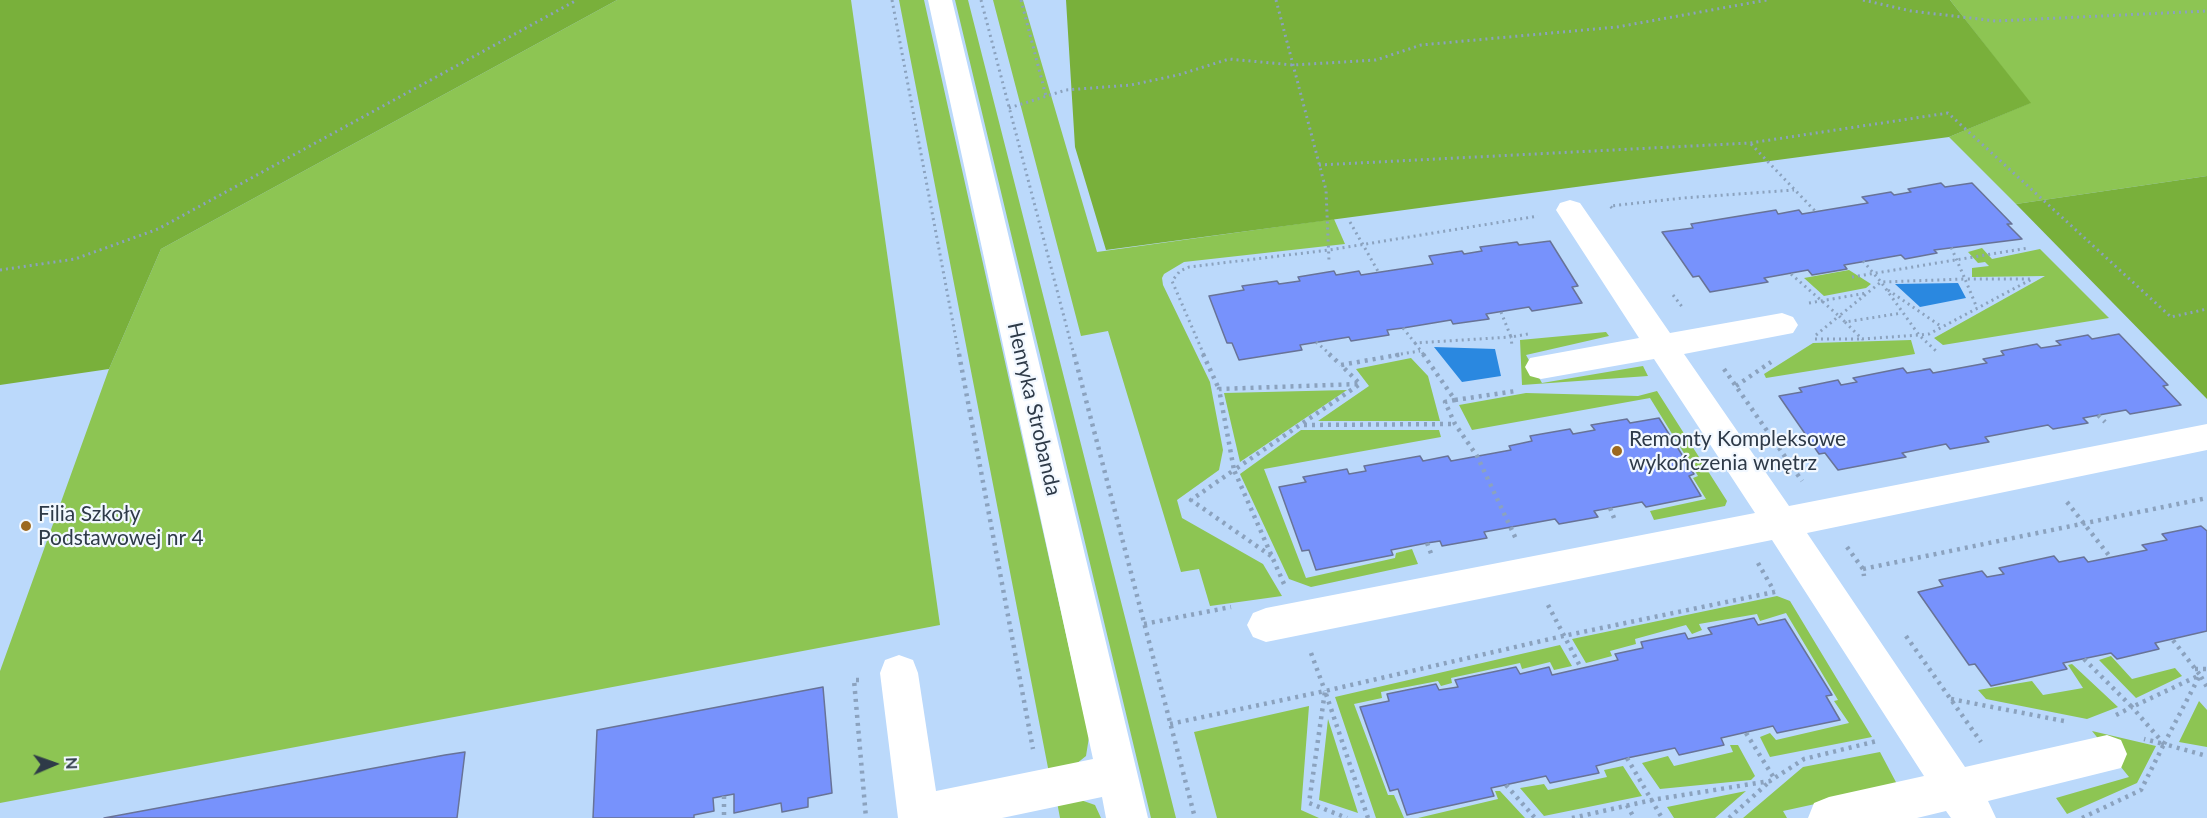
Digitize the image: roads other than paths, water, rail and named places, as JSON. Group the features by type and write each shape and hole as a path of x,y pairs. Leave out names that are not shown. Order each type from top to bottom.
{"street":[{"name":"Henryka Strobanda","path":"940,0 1127,818"},
{"path":"1570,210 1966,804"},
{"path":"1529,374 1662,346 1782,325"},
{"path":"1266,625 1781,524 2207,437"},
{"path":"899,673 919,817 1117,774"},
{"path":"1828,818 1966,804 2006,778 2107,754"}],"water":[{"path":"1958,283 1966,298 1920,307 1895,284"},
{"path":"1434,347 1495,349 1501,376 1462,382"}],"place":[{"name":"Remonty Kompleksowe wykończenia wnętrz","path":"1617,451"},
{"name":"Filia Szkoły Podstawowej nr 4","path":"26,526"}]}
